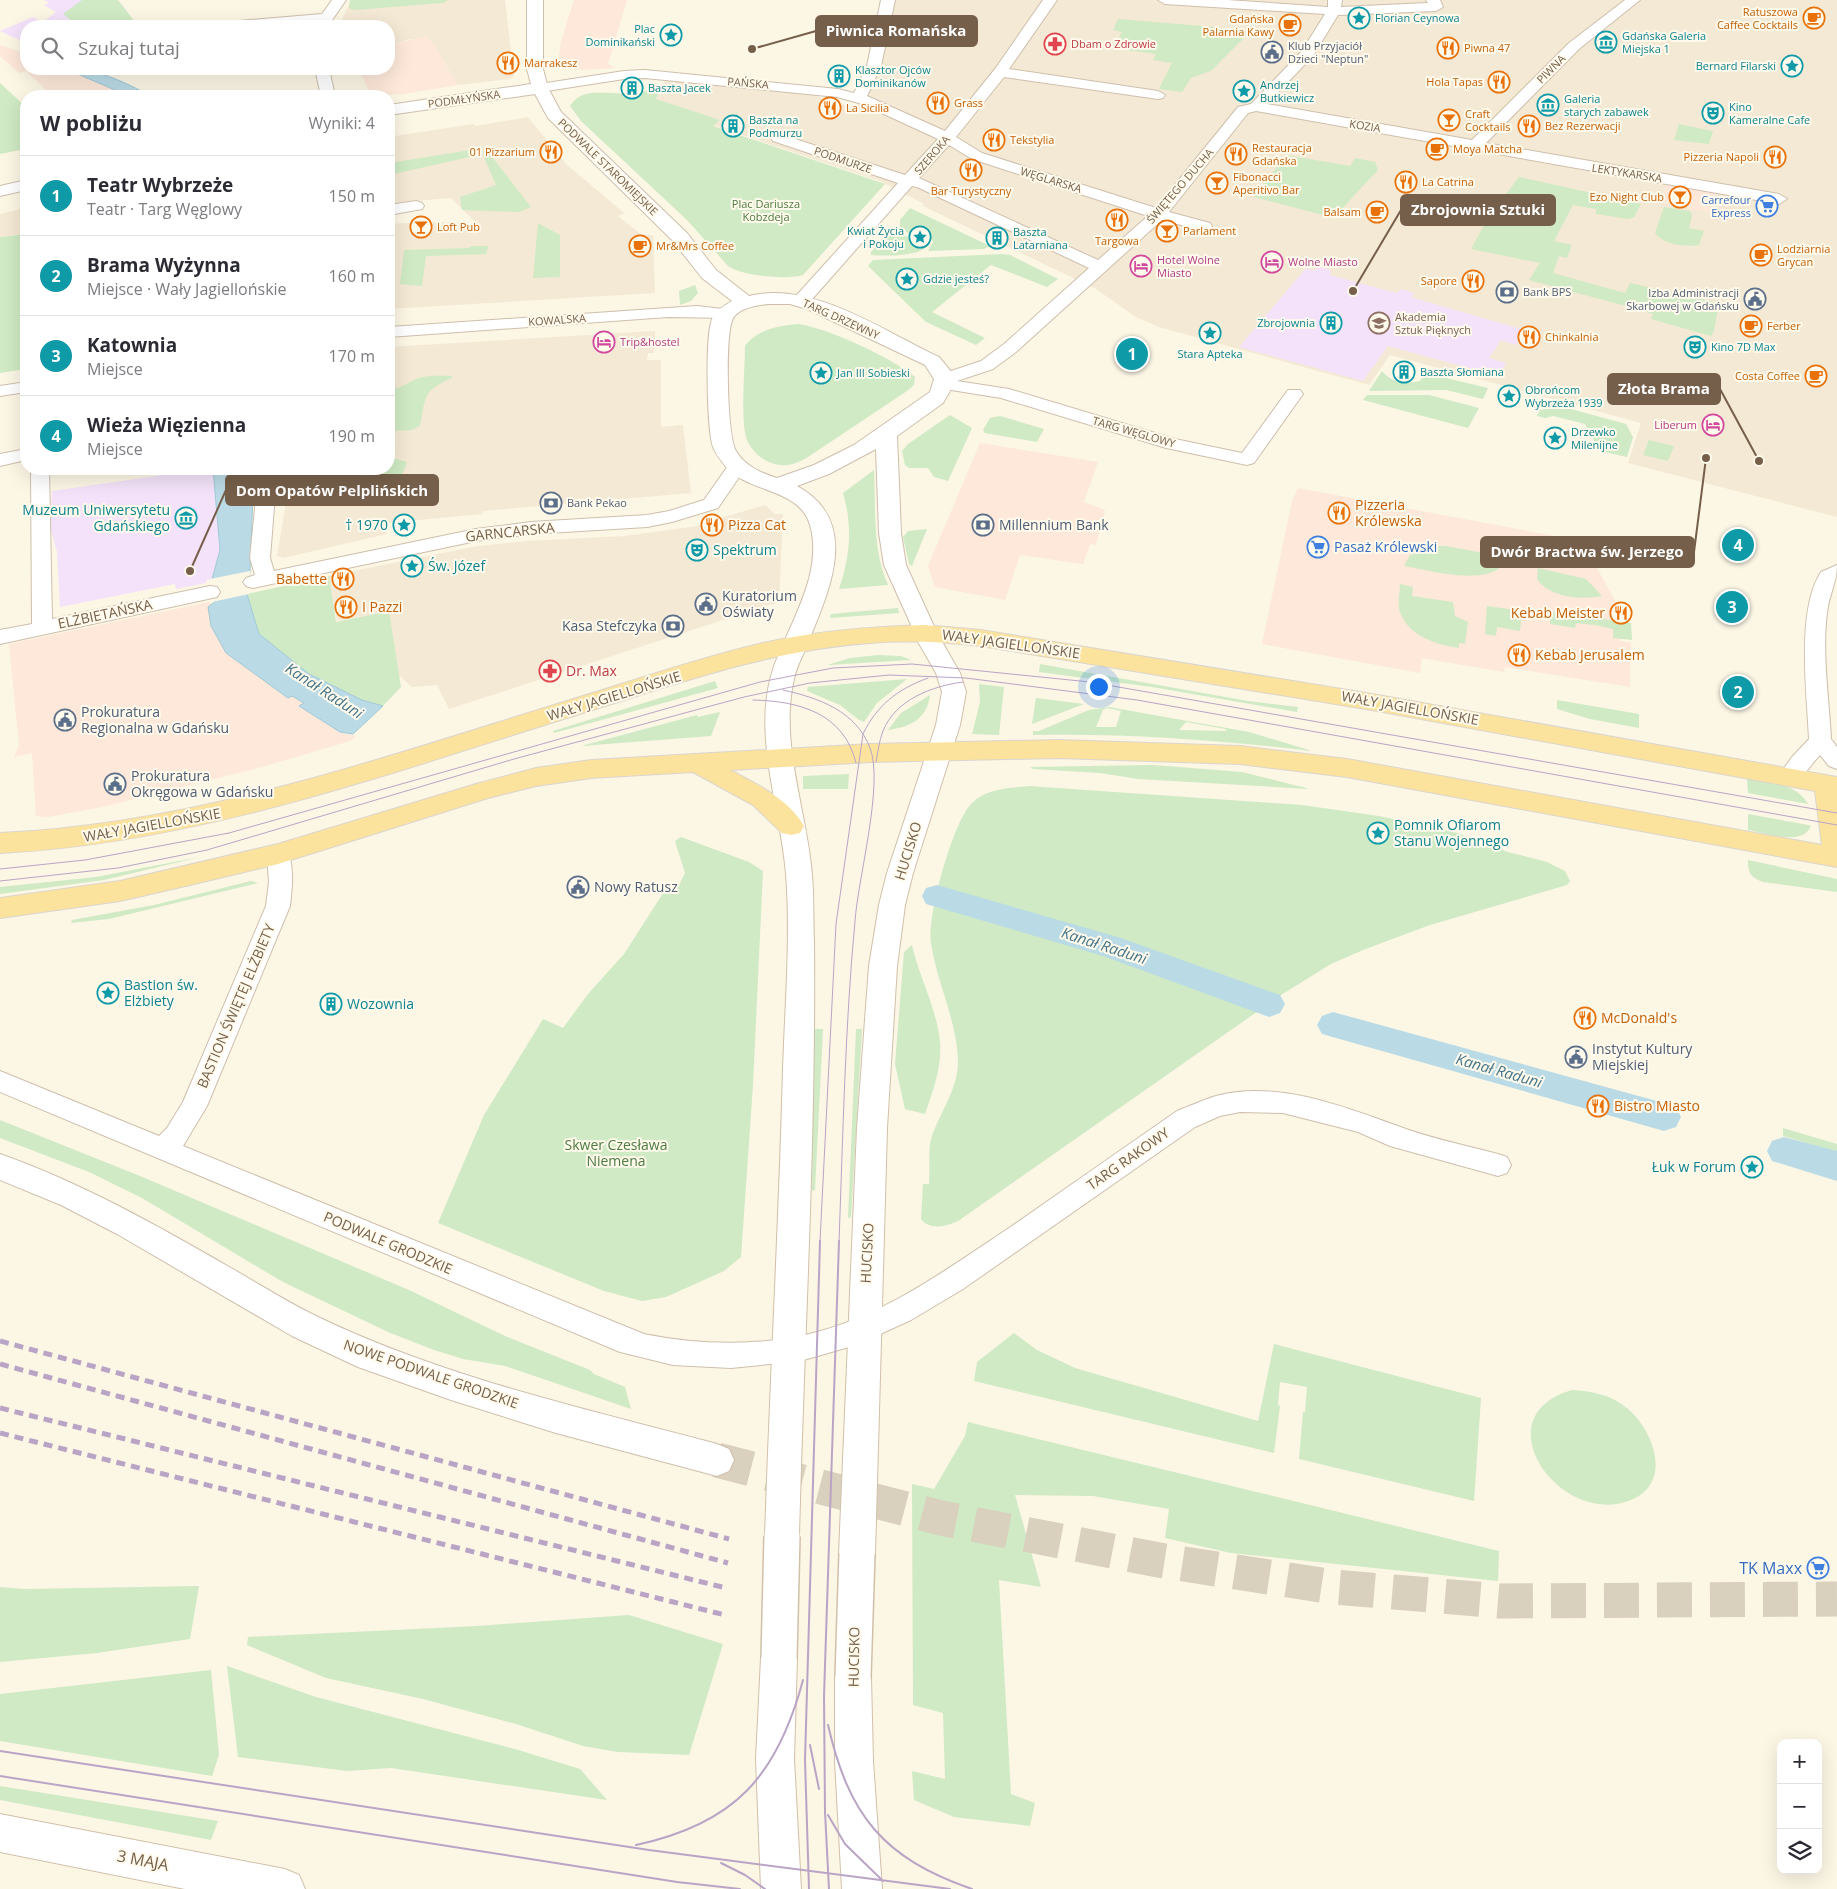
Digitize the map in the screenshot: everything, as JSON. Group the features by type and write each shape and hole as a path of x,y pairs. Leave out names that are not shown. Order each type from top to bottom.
{"main road":[{"name":"WAŁY JAGIELLOŃSKIE","path":"0,843 63,840 125,832 236,809 728,661 795,645 868,635 925,633 981,638 1217,675 1474,719 1790,778 1834,777"},
{"path":"0,908 120,891 278,854 485,790 536,777 591,769 696,762 939,752 1099,750 1280,759 1356,770 1837,857 1834,777"},
{"path":"696,762 762,799 791,826"}],"street":[{"path":"324,20 339,0"},
{"name":"PODWALE STAROMIEJSKIE","path":"535,0 534,69 547,104 565,127 680,237 708,274 746,303"},
{"path":"858,98 864,92 877,56 888,0"},
{"name":"SZEROKA","path":"801,301 947,138 1000,72 1050,0"},
{"path":"1165,0 1335,5 1435,4"},
{"name":"PIWNA","path":"1475,146 1574,46 1633,0"},
{"name":"ŚWIĘTEGO DUCHA","path":"945,382 988,365 1010,348 1159,214 1243,110 1256,107 1308,54 1335,5"},
{"path":"1000,72 1158,95"},
{"name":"PAŃSKA","path":"540,88 624,75 645,74 813,89 858,98 947,138"},
{"path":"323,75 327,90"},
{"name":"PODMŁYŃSKA","path":"395,109 540,88"},
{"name":"KOZIA","path":"1256,107 1475,146"},
{"name":"PODMURZE","path":"778,138 896,178 922,183 1100,267"},
{"name":"WĘGLARSKA","path":"947,138 976,156 1159,214 1204,226"},
{"name":"LEKTYKARSKA","path":"1475,146 1779,199"},
{"path":"0,191 20,186"},
{"path":"395,209 416,206"},
{"name":"TARG DRZEWNY","path":"726,314 734,307 746,303 781,298 801,301 836,315 932,361 940,369 945,382"},
{"name":"KOWALSKA","path":"395,332 668,312 697,311 726,314"},
{"path":"726,314 722,319 720,340 720,423 724,449 737,467 754,478 778,485 801,498 810,506 821,522 825,532 821,575 782,677 778,701 780,758 799,874 800,944 795,1204 787,1351 775,1759 781,1889"},
{"path":"778,485 817,474 845,460 936,399 943,391 945,382"},
{"name":"TARG WĘGLOWY","path":"945,382 1003,393 1172,444 1247,459 1294,394"},
{"path":"0,391 20,388"},
{"path":"886,433 890,532 895,566 925,633"},
{"path":"0,460 20,457"},
{"name":"GARNCARSKA","path":"267,475 259,581 476,535 531,528 647,521 672,516 711,504 737,467"},
{"path":"40,475 42,628"},
{"path":"1834,777 1820,741 1816,654 1818,606 1828,576 1837,571"},
{"name":"ELŻBIETAŃSKA","path":"0,637 210,592"},
{"name":"HUCISKO","path":"862,1889 854,1761 853,1677 864,1328 876,1057 886,939 900,873 953,706 954,692 948,673 925,633"},
{"path":"1790,778 1800,762 1820,741"},
{"name":"BASTION ŚWIĘTEJ ELŻBIETY","path":"163,1149 176,1136 194,1106 278,906 281,882 278,854"},
{"name":"PODWALE GRODZKIE","path":"0,1081 630,1344 657,1350 692,1354 728,1355 787,1351"},
{"name":"TARG RAKOWY","path":"787,1351 817,1345 864,1328 948,1284 1186,1118 1217,1106 1240,1102 1283,1103 1364,1123 1390,1135 1498,1165"},
{"name":"NOWE PODWALE GRODZKIE","path":"0,1167 72,1196 128,1225 303,1326 370,1356 451,1385 556,1417 717,1460"},
{"name":"3 MAJA","path":"0,1833 285,1889"}],"shaded area":[{"path":"45,0 118,0 133,20 46,20 56,12 44,5 49,3"},
{"path":"351,0 505,0 514,76 509,79 458,85 435,47 410,39 395,43 395,20 342,20"},
{"path":"574,0 627,0 608,64 616,68 580,70 558,64 561,41"},
{"path":"896,0 1837,0 1837,517 1628,463 1641,423 1390,355 1369,385 1159,327 1136,317 1096,289 923,206 924,204 880,181 712,125 719,120 656,99 665,80 809,94 854,108 870,90"},
{"path":"33,17 39,20 26,20"},
{"path":"20,23 20,40 0,31"},
{"path":"426,36 435,47 458,85 404,94 395,94 395,90 369,90 362,75 395,75 395,44"},
{"path":"0,45 20,52 20,73 19,73 0,56"},
{"path":"30,75 80,75 115,90 46,90"},
{"path":"528,117 566,164 624,213 618,216 642,235 653,235 655,293 395,309 395,224 476,223 451,198 395,203 395,136 473,124 475,126"},
{"path":"1666,184 1716,192 1712,213 1661,203"},
{"path":"20,209 20,235 0,237 0,214"},
{"name":"Akademia Sztuk Pięknych","path":"1318,266 1331,270 1330,275 1396,293 1401,289 1414,293 1411,297 1524,330 1516,345 1501,340 1489,358 1506,363 1499,376 1388,346 1363,381 1239,347 1306,268 1314,271"},
{"path":"655,331 654,353 648,353 647,360 661,360 661,427 683,425 691,493 483,511 483,514 385,523 387,534 283,558 277,556 285,509 288,475 395,475 395,347"},
{"path":"980,443 1098,462 1084,502 1105,510 1096,545 1090,544 1083,564 1020,555 1005,600 935,587 928,566"},
{"path":"163,475 214,475 220,550 212,579 206,580 206,583 176,589 175,584 60,607 57,552 50,527 52,491"},
{"path":"1298,488 1582,541 1618,606 1625,608 1626,622 1621,622 1621,641 1631,643 1630,687 1505,667 1504,672 1422,658 1420,673 1262,644 1292,501"},
{"path":"765,505 775,514 783,514 779,602 449,709 437,685 412,687 390,667 379,613 337,621 328,576 478,546 527,541 625,536 705,525 704,523"},
{"path":"209,602 212,604 208,607 292,695 304,703 300,707 340,732 356,736 350,741 262,767 102,807 48,817 36,816 32,753 14,757 19,745 9,644"}],"green space":[{"path":"82,0 118,0 133,20 71,20 63,14"},
{"path":"350,0 448,0 443,3 354,10 349,8"},
{"path":"1118,19 1238,29 1249,33 1211,71 1191,78 1182,92 1159,89 1172,63 1153,60 1156,54 1113,48 1122,32 1113,30"},
{"path":"0,83 20,101 20,150 0,154"},
{"name":"Plac Dariusza Kobzdeja","path":"643,91 659,92 656,99 720,120 713,126 885,184 803,275 786,277 765,276 754,275 735,269 728,266 687,220 581,121 570,106 585,94 604,92 624,94"},
{"path":"1679,124 1713,131 1709,144 1674,140"},
{"path":"485,148 531,207 519,212 462,210 460,197 496,185 483,155"},
{"path":"477,149 474,156 395,174 395,162"},
{"path":"1286,155 1350,166 1355,158 1375,162 1378,170 1335,216 1331,217 1254,197"},
{"path":"1519,177 1641,204 1634,217 1628,219 1596,214 1596,209 1573,205 1554,241 1572,245 1567,258 1559,256 1553,273 1625,293 1630,283 1719,303 1714,331 1711,336 1651,319 1653,314 1637,309 1529,280 1540,263 1471,249 1499,198 1503,198"},
{"path":"1664,207 1690,211 1692,216 1689,228 1704,231 1699,245 1687,246 1669,243 1655,233"},
{"path":"910,208 990,246 984,249 928,251 933,242 930,236 924,233 915,234 913,237 900,227 900,220"},
{"path":"538,223 560,235 560,277 533,278"},
{"path":"893,227 913,240 922,241 928,239 929,245 918,252 910,254 871,255 871,252"},
{"path":"20,235 20,370 0,373 0,237"},
{"path":"472,246 488,246 486,254 426,256 422,286 400,284 404,250 469,248"},
{"path":"1010,255 1058,279 1047,287 991,265 932,312 985,338 976,345 926,322 868,266 873,260"},
{"path":"695,285 698,293 691,301 680,305 679,291"},
{"path":"798,324 826,331 876,353 905,369 915,377 914,385 805,459 779,465 766,461 758,455 747,440 743,408 745,346 750,340 769,329"},
{"path":"1382,371 1390,378 1399,382 1420,381 1425,373 1488,388 1483,399 1446,390 1369,391"},
{"path":"452,376 452,378 430,391 423,408 420,426 412,430 395,431 395,388 423,377"},
{"path":"1367,395 1429,395 1479,408 1468,428 1363,400"},
{"path":"1552,404 1626,424 1633,437 1627,457 1600,451 1585,424 1553,416 1545,418 1537,416 1540,410 1550,408"},
{"path":"950,415 972,428 948,481 934,477 928,468 909,468 905,465 902,451 908,444"},
{"path":"1000,416 1044,429 1037,442 985,433 983,430 990,418"},
{"path":"1649,440 1674,446 1668,461 1643,455"},
{"path":"395,458 407,462 402,475 383,482 352,484 353,475 395,475"},
{"path":"874,470 877,543 879,558 888,585 839,589 846,565 849,541 848,518 843,493"},
{"path":"927,529 912,566 909,564 903,537 908,531"},
{"path":"1433,546 1445,546 1507,557 1500,567 1490,573 1476,575 1445,574 1404,566 1410,555"},
{"path":"1538,568 1586,579 1602,596 1585,598 1558,594 1537,579"},
{"path":"329,576 336,622 389,611 401,687 383,706 362,700 309,674 259,634 247,594"},
{"path":"1400,584 1413,587 1412,596 1453,602 1455,616 1468,622 1465,644 1459,643 1459,648 1433,642 1416,633 1404,620 1399,609"},
{"path":"1487,606 1522,611 1520,631 1497,627 1496,636 1485,634"},
{"path":"898,608 899,613 830,618 831,614"},
{"path":"1550,611 1631,623 1632,640 1613,638 1613,629 1595,625 1576,623 1575,628 1550,624"},
{"path":"878,655 901,656 911,660 827,665 850,658"},
{"path":"1040,664 1248,701 1298,707 1297,712 1152,687 1039,672"},
{"path":"907,679 877,703 864,722 840,705 807,691 808,687"},
{"path":"715,681 718,688 554,733 553,731"},
{"path":"979,684 1004,687 999,735 972,734 980,702"},
{"path":"930,695 921,716 903,727 888,730 901,713"},
{"path":"1036,698 1084,704 1032,724"},
{"path":"1557,700 1639,714 1639,728 1590,719 1557,709"},
{"path":"1109,707 1249,732 1312,751 1173,738 1033,735 1033,731 1039,731 1089,710","holes":["1107,708 1121,711 1116,727 1096,727 1103,710","1186,722 1225,729 1227,731 1179,730"]},
{"path":"720,712 711,736 581,746 697,715 698,717"},
{"path":"1153,765 1242,772 1310,789 1138,779 1100,773 1033,769 1030,767"},
{"path":"849,774 848,789 803,789 803,776"},
{"path":"1747,779 1773,783 1789,788 1803,797 1808,804 1748,793"},
{"path":"1029,786 1302,805 1379,816 1457,833 1508,852 1547,862 1565,871 1570,881 1567,885 1430,925 1331,964 1281,995 958,1221 944,1226 929,1225 921,1219 923,1184 929,1184 931,1139 951,1093 958,1064 955,1033 931,943 933,912 937,892 957,829 972,803 991,792"},
{"path":"1748,814 1811,826 1800,836 1773,836 1748,830"},
{"name":"Skwer Czesława Niemena","path":"681,837 749,862 763,871 753,1085 741,1257 724,1271 666,1297 642,1301 604,1291 438,1223 484,1115 543,1019 563,1028 588,994 624,954 667,887 677,889 685,873 675,841"},
{"path":"200,857 104,880 0,894 0,887 96,877"},
{"path":"1748,860 1837,879 1837,892 1763,882 1751,874"},
{"path":"251,881 258,883 109,919 71,923 72,920 154,905"},
{"path":"912,945 932,1005 940,1042 940,1061 934,1088 925,1114 905,1109 895,1064 904,952"},
{"path":"814,1029 823,1029 815,1190 812,1191"},
{"path":"856,1029 862,1029 851,1217 848,1218"},
{"path":"0,1120 140,1176 409,1290 505,1336 590,1370 594,1374 625,1387 631,1409 505,1366 463,1359 434,1350 388,1332 283,1282 142,1198 89,1172 0,1138"},
{"path":"1783,1128 1837,1144 1837,1152 1783,1136"},
{"path":"1014,1333 1037,1350 1075,1368 1258,1421 1274,1344 1481,1398 1474,1501 1299,1459 1307,1387 1280,1382 1278,1405 1280,1406 1274,1453 974,1381 977,1362"},
{"path":"1572,1390 1587,1391 1615,1400 1628,1409 1645,1430 1655,1456 1655,1470 1652,1482 1644,1492 1631,1500 1605,1505 1579,1499 1557,1485 1541,1466 1532,1444 1533,1422 1545,1403"},
{"path":"968,1422 1499,1551 1498,1581 1231,1553 1165,1538 1169,1509 1093,1496 1015,1495 1041,1587 999,1580 1011,1794 1035,1803 1030,1826 954,1817 914,1800 912,1771 945,1779 943,1713 913,1705 912,1484 934,1489 965,1436"},
{"path":"199,1586 190,1639 97,1653 0,1662 0,1587 25,1589"},
{"path":"629,1615 723,1644 689,1755 618,1752 583,1746 516,1724 423,1699 326,1678 247,1645 248,1637 477,1626"},
{"path":"227,1666 316,1697 515,1749 580,1769 607,1800 391,1768 347,1771 238,1757"},
{"path":"211,1670 219,1755 212,1776 0,1741 0,1694"},
{"path":"0,1786 218,1821 211,1840 0,1800"}],"water":[{"path":"80,75 103,75 139,90 115,90"},
{"path":"214,475 254,475 250,571 247,594 259,634 309,674 362,700 383,706 353,734 340,732 299,706 304,703 292,696 288,698 226,653 211,626 208,607 216,601 212,579 220,550"}],"pier":[{"path":"250,571 249,594 212,602 210,579"}],"waterway":[{"name":"Kanał Raduni","path":"937,896 1110,946 1269,1004"},
{"name":"Kanał Raduni","path":"1333,1025 1664,1117"},
{"name":"Kanał Raduni","path":"1784,1151 1837,1166"}],"tunnel":[{"path":"717,1460 941,1518 1164,1561 1334,1587 1501,1601 1837,1599"}],"tram line":[{"path":"0,869 85,860 229,833 760,682 833,668 912,664 1090,682 1837,813"},
{"path":"0,881 118,868 207,850 514,759 744,697 810,683 889,675 966,678 1137,700 1837,825"},
{"path":"863,734 875,715 889,699 907,687 928,678"},
{"path":"876,762 883,731 896,711 905,703 927,691 963,682"},
{"path":"783,690 810,697 835,708 856,724 863,734"},
{"path":"753,700 787,703 817,713 830,721 841,732 850,746 856,763"},
{"path":"820,1242 836,924 863,734"},
{"path":"839,1242 852,961 857,903 869,832 874,784 870,748 863,734"},
{"path":"808,1871 805,1760 820,1241"},
{"path":"828,1873 825,1812 824,1696 839,1241"},
{"path":"636,1845 670,1836 700,1824 725,1809 746,1791 765,1769 780,1744 803,1680"},
{"path":"828,1725 847,1785 859,1809 874,1830 915,1863 941,1877 972,1889"},
{"path":"810,1745 819,1789"},
{"path":"0,1751 649,1850 808,1871"},
{"path":"0,1776 677,1882 740,1889"},
{"path":"828,1815 845,1844 882,1880"},
{"path":"721,1863 745,1875 765,1889"},
{"path":"808,1871 828,1873"},
{"path":"808,1871 809,1889"},
{"path":"828,1873 882,1880"},
{"path":"828,1873 829,1889"},
{"path":"882,1880 950,1889"}],"railway":[{"path":"0,1341 729,1539"},
{"path":"0,1364 728,1563"},
{"path":"0,1408 726,1588"},
{"path":"0,1433 725,1615"}],"place":[{"name":"Florian Ceynowa","path":"1359,18"},
{"name":"Ratuszowa Caffee Cocktails","path":"1814,18"},
{"name":"Gdańska Palarnia Kawy","path":"1290,25"},
{"name":"Plac Dominikański","path":"671,35"},
{"name":"Gdańska Galeria Miejska 1","path":"1606,42"},
{"name":"Dbam o Zdrowie","path":"1055,44"},
{"name":"Piwna 47","path":"1448,48"},
{"name":"Piwnica Romańska","path":"752,49"},
{"name":"Klub Przyjaciół Dzieci \"Neptun\"","path":"1272,52"},
{"name":"Marrakesz","path":"508,63"},
{"name":"Bernard Filarski","path":"1792,66"},
{"name":"Klasztor Ojców Dominikanów","path":"839,76"},
{"name":"Hola Tapas","path":"1499,82"},
{"name":"Baszta Jacek","path":"632,88"},
{"name":"Andrzej Butkiewicz","path":"1244,91"},
{"name":"Grass","path":"938,103"},
{"name":"Galeria starych zabawek","path":"1548,105"},
{"name":"La Sicilia","path":"830,108"},
{"name":"Kino Kameralne Cafe","path":"1713,113"},
{"name":"Craft Cocktails","path":"1449,120"},
{"name":"Baszta na Podmurzu","path":"733,126"},
{"name":"Bez Rezerwacji","path":"1529,126"},
{"name":"Tekstylia","path":"994,140"},
{"name":"Moya Matcha","path":"1437,149"},
{"name":"01 Pizzarium","path":"551,152"},
{"name":"Restauracja Gdańska","path":"1236,154"},
{"name":"Pizzeria Napoli","path":"1775,157"},
{"name":"Bar Turystyczny","path":"971,170"},
{"name":"La Catrina","path":"1406,182"},
{"name":"Fibonacci Aperitivo Bar","path":"1217,183"},
{"name":"Ezo Night Club","path":"1680,197"},
{"name":"Carrefour Express","path":"1767,206"},
{"name":"Balsam","path":"1377,212"},
{"name":"Targowa","path":"1117,220"},
{"name":"Loft Pub","path":"421,227"},
{"name":"Parlament","path":"1167,231"},
{"name":"Kwiat Życia i Pokoju","path":"920,237"},
{"name":"Baszta Latarniana","path":"997,238"},
{"name":"Mr&Mrs Coffee","path":"640,246"},
{"name":"Lodziarnia Grycan","path":"1761,255"},
{"name":"Wolne Miasto","path":"1272,262"},
{"name":"Hotel Wolne Miasto","path":"1141,266"},
{"name":"Gdzie jesteś?","path":"907,279"},
{"name":"Sapore","path":"1473,281"},
{"name":"Zbrojownia Sztuki","path":"1353,291"},
{"name":"Bank BPS","path":"1507,292"},
{"name":"Izba Administracji Skarbowej w Gdańsku","path":"1755,299"},
{"name":"Zbrojownia","path":"1331,323"},
{"name":"Akademia Sztuk Pięknych","path":"1379,323"},
{"name":"Ferber","path":"1751,326"},
{"name":"Stara Apteka","path":"1210,333"},
{"name":"Chinkalnia","path":"1529,337"},
{"name":"Trip&hostel","path":"604,342"},
{"name":"Kino 7D Max","path":"1695,347"},
{"name":"Teatr Wybrzeże","path":"1132,354"},
{"name":"Baszta Słomiana","path":"1404,372"},
{"name":"Jan III Sobieski","path":"821,373"},
{"name":"Costa Coffee","path":"1816,376"},
{"name":"Obrońcom Wybrzeża 1939","path":"1509,396"},
{"name":"Liberum","path":"1713,425"},
{"name":"Drzewko Milenijne","path":"1555,438"},
{"name":"Dwór Bractwa św. Jerzego","path":"1706,458"},
{"name":"Złota Brama","path":"1759,461"},
{"name":"Bank Pekao","path":"551,503"},
{"name":"Pizzeria Królewska","path":"1339,513"},
{"name":"Muzeum Uniwersytetu Gdańskiego","path":"186,518"},
{"name":"† 1970","path":"404,525"},
{"name":"Pizza Cat","path":"712,525"},
{"name":"Millennium Bank","path":"983,525"},
{"name":"Wieża Więzienna","path":"1738,545"},
{"name":"Pasaż Królewski","path":"1318,547"},
{"name":"Spektrum","path":"697,550"},
{"name":"Św. Józef","path":"412,566"},
{"name":"Dom Opatów Pelplińskich","path":"190,571"},
{"name":"Babette","path":"343,579"},
{"name":"Kuratorium Oświaty","path":"706,604"},
{"name":"I Pazzi","path":"346,607"},
{"name":"Katownia","path":"1732,607"},
{"name":"Kebab Meister","path":"1621,613"},
{"name":"Kasa Stefczyka","path":"673,626"},
{"name":"Kebab Jerusalem","path":"1519,655"},
{"name":"Dr. Max","path":"550,671"},
{"name":"Brama Wyżynna","path":"1738,692"},
{"name":"Prokuratura Regionalna w Gdańsku","path":"65,720"},
{"name":"Prokuratura Okręgowa w Gdańsku","path":"115,784"},
{"name":"Pomnik Ofiarom Stanu Wojennego","path":"1378,833"},
{"name":"Nowy Ratusz","path":"578,887"},
{"name":"Bastion św. Elżbiety","path":"108,993"},
{"name":"Wozownia","path":"331,1004"},
{"name":"McDonald's","path":"1585,1018"},
{"name":"Instytut Kultury Miejskiej","path":"1576,1057"},
{"name":"Bistro Miasto","path":"1598,1106"},
{"name":"Łuk w Forum","path":"1752,1167"},
{"name":"TK Maxx","path":"1818,1568"}]}
